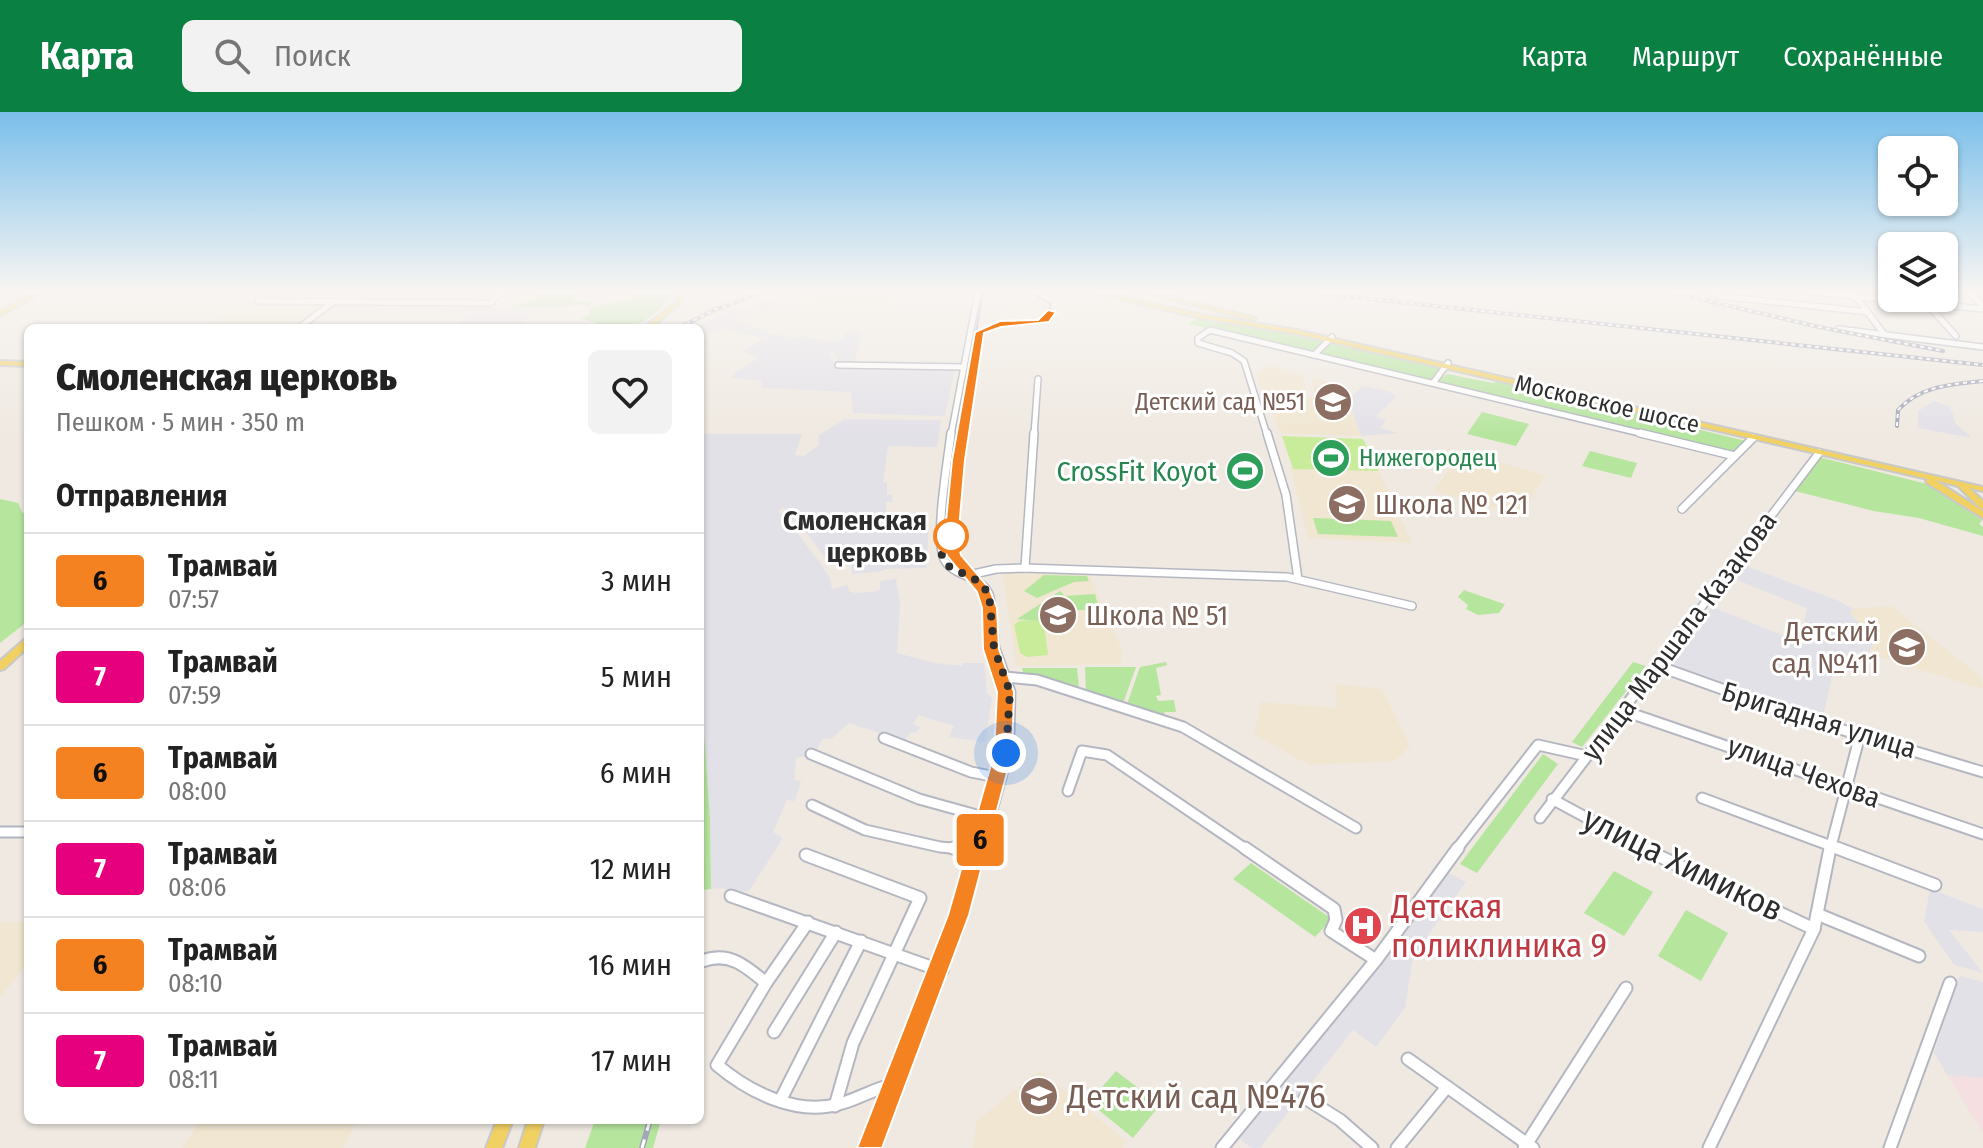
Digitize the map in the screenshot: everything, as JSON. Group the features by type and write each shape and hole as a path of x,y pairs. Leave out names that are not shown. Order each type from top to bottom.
{"main road":[{"name":"Московское шоссе","path":"1341,340 1905,473 1981,484"},
{"path":"0,361 24,361"},
{"name":"Московское шоссе","path":"1447,365 1962,481"},
{"path":"1905,473 1937,484 1983,515"},
{"path":"1962,481 1983,506"},
{"path":"0,667 24,646"},
{"path":"494,1148 503,1124"},
{"path":"527,1148 535,1124"}],"street":[{"path":"875,1148 942,971 982,851 1001,778 1010,718 1006,677 994,648 989,593 969,575 948,566 942,556 940,537 953,419 969,340"},
{"path":"1198,340 1198,343 1238,356 1244,361 1286,495 1298,579"},
{"path":"1253,340 1735,456"},
{"path":"1314,355 1329,340"},
{"path":"1932,340 1983,347"},
{"path":"838,365 964,367"},
{"path":"1433,383 1447,365"},
{"path":"1025,568 1038,379"},
{"path":"1682,509 1753,438"},
{"name":"улица Маршала Казакова","path":"1540,818 1819,453"},
{"path":"969,575 996,569 1025,568 1298,579 1310,585 1394,599 1412,606"},
{"name":"Бригадная улица","path":"1655,665 1752,701 1983,772"},
{"path":"1006,677 1037,680 1183,727 1356,828"},
{"name":"улица Чехова","path":"1624,711 1684,729 1846,789 1983,834"},
{"path":"1709,1148 1814,929 1830,848 1860,735"},
{"path":"884,738 971,772 1001,778"},
{"path":"1222,1148 1376,960 1414,905 1538,745 1587,756"},
{"path":"1068,791 1082,751 1107,755 1334,909 1336,920 1331,931 1376,960"},
{"path":"811,754 919,799 991,819"},
{"path":"1702,798 1935,885"},
{"name":"улица Химиков","path":"1552,799 1658,857 1814,929"},
{"path":"812,805 865,830 940,847 982,851"},
{"path":"0,832 24,832"},
{"path":"806,855 920,898 853,1043 835,1106"},
{"path":"731,896 942,971"},
{"name":"улица Химиков","path":"1817,914 1919,956"},
{"path":"808,922 766,983 717,1065 733,1080 780,1101 835,1106 885,1084 899,1084"},
{"path":"774,1032 836,932"},
{"path":"780,1101 861,941"},
{"path":"704,960 714,955 733,958 766,983"},
{"path":"1890,1148 1950,983"},
{"path":"1408,1059 1528,1147 1626,988"},
{"path":"1397,1148 1447,1087"},
{"path":"1305,1098 1340,1120 1372,1148"}],"shaded area":[{"path":"760,340 860,340 854,363 839,363 834,353 828,353 834,361 833,367 955,368 945,416 853,413 851,392 761,388 762,381 731,378 759,358 743,352"},
{"name":"Детский сад №51","path":"1268,365 1303,375 1306,390 1300,390 1301,394 1296,395 1298,398 1314,397 1312,377 1329,381 1324,387 1346,394 1361,436 1281,433 1256,376"},
{"path":"1362,386 1392,392 1390,394 1397,396 1376,416 1386,420 1380,428 1398,433 1361,436 1347,398 1351,398"},
{"path":"1934,401 1950,407 1956,424 1972,438 1918,428 1918,411"},
{"path":"845,419 941,420 937,447 888,446 883,482 887,482 887,495 892,495 893,502 886,502 886,526 929,526 926,568 852,574 851,553 824,556 800,525 802,520 794,519 783,507 778,512 784,515 820,563 830,578 832,589 848,585 849,591 855,593 872,592 880,589 880,581 896,579 900,603 897,653 934,663 962,666 963,663 984,663 987,693 992,698 985,742 949,737 954,726 918,715 913,724 920,727 904,741 849,723 831,739 822,739 818,748 805,750 805,756 796,758 794,780 801,781 795,801 787,800 773,832 783,838 749,891 734,893 721,888 711,889 704,733 704,434 802,434 795,455 804,456 819,445 819,435"},
{"path":"1462,452 1545,475 1523,512 1513,509 1511,512 1433,491"},
{"name":"Школа № 121","path":"1291,468 1379,471 1412,543 1308,538"},
{"path":"1746,566 1839,601 1853,609 1850,613 1874,639 1869,654 1859,652 1851,665 1841,661 1832,677 1823,717 1665,665 1677,650 1685,646 1712,607 1807,645 1813,639 1818,627 1804,621 1807,608 1737,580"},
{"name":"Школа № 51","path":"1003,573 1090,575 1124,655 1120,655 1122,664 1016,666"},
{"name":"Детский сад №411","path":"1891,606 1982,678 1983,689 1869,654 1874,639 1850,613 1853,609"},
{"path":"1335,684 1382,689 1410,746 1395,761 1310,765 1254,735 1261,702 1337,708"},
{"path":"1447,872 1466,882 1413,957 1405,1008 1376,1047 1353,1030 1260,1148 1251,1148 1236,1136 1359,990"},
{"path":"1930,889 1983,909 1983,932 1949,930 1983,973 1954,965 1924,921"},
{"path":"0,922 24,922 24,968 0,997"},
{"path":"1960,976 1983,982 1983,1078 1947,1075 1934,1052"},
{"name":"Детский сад №476","path":"1039,1070 1127,1142 1122,1148 973,1148 977,1121"},
{"path":"1947,1075 1983,1078 1983,1132"},
{"path":"198,1124 355,1124 343,1148 183,1148"}],"green space":[{"path":"1257,340 1323,342 1310,353"},
{"path":"1331,343 1440,369 1431,381 1317,354"},
{"path":"1447,374 1493,383 1499,381 1746,441 1732,453 1436,382"},
{"path":"1482,412 1529,424 1516,446 1467,434"},
{"name":"Нижегородец","path":"1282,436 1363,439 1379,471 1293,469"},
{"path":"1590,451 1637,463 1631,478 1582,466"},
{"path":"1819,457 1927,484 1982,520 1979,524 1983,527 1983,536 1919,518 1874,511 1791,490"},
{"path":"0,499 18,503 24,513 24,624 0,643"},
{"path":"1313,518 1391,521 1398,537 1318,534"},
{"path":"1044,575 1087,576 1089,581 1074,582 1037,598 1024,591"},
{"path":"1464,590 1505,604 1499,613 1478,615 1466,609 1468,605 1458,597"},
{"path":"1060,591 1065,596 1095,594 1099,609 1047,612 1045,622 1017,619"},
{"path":"1038,620 1044,624 1048,655 1027,657 1020,653 1014,625 1019,621"},
{"path":"1166,662 1167,665 1156,668 1161,695 1156,696 1158,701 1174,700 1176,712 1165,712 1161,718 1126,707 1140,667"},
{"path":"1633,662 1646,666 1582,747 1572,742"},
{"path":"1085,667 1136,667 1122,706 1086,694"},
{"path":"1022,668 1077,668 1079,688 1024,675"},
{"path":"704,733 710,820 711,889 704,890"},
{"path":"1543,754 1558,764 1477,873 1460,864"},
{"path":"1251,863 1332,919 1315,937 1233,879"},
{"path":"1614,871 1653,892 1624,936 1584,913"},
{"path":"1686,910 1728,933 1701,981 1658,956"},
{"path":"1116,1071 1160,1105 1133,1138 1089,1102"},
{"path":"594,1124 660,1124 653,1148 585,1148"}],"tram line":[{"path":"971,850 996,757 1001,719 1000,690 988,646 984,600 978,587 953,561 948,544 959,433 975,340"},
{"name":"6","path":"870,1148 958,915 1003,754 1006,692 991,649 990,608 984,591 954,556 951,541 958,460 979,340"},
{"path":"863,1148 955,907 971,848"}],"railway":[{"path":"1754,340 1983,365"},
{"path":"1888,340 1943,351"},
{"path":"1897,426 1898,410 1916,396 1937,388 1983,381"},
{"path":"642,1148 649,1124"}],"place":[{"name":"Детский сад №51","path":"1333,402"},
{"name":"Нижегородец","path":"1331,458"},
{"name":"CrossFit Koyot","path":"1245,471"},
{"name":"Школа № 121","path":"1347,504"},
{"name":"Смоленская церковь","path":"951,536"},
{"name":"Школа № 51","path":"1058,615"},
{"name":"Детский сад №411","path":"1907,647"},
{"name":"Детская поликлиника 9","path":"1363,926"},
{"name":"Детский сад №476","path":"1039,1096"}],"route":[{"path":"951,536 940,537 942,556 948,566 969,575 989,593 994,648 1010,692 1006,753"}]}
